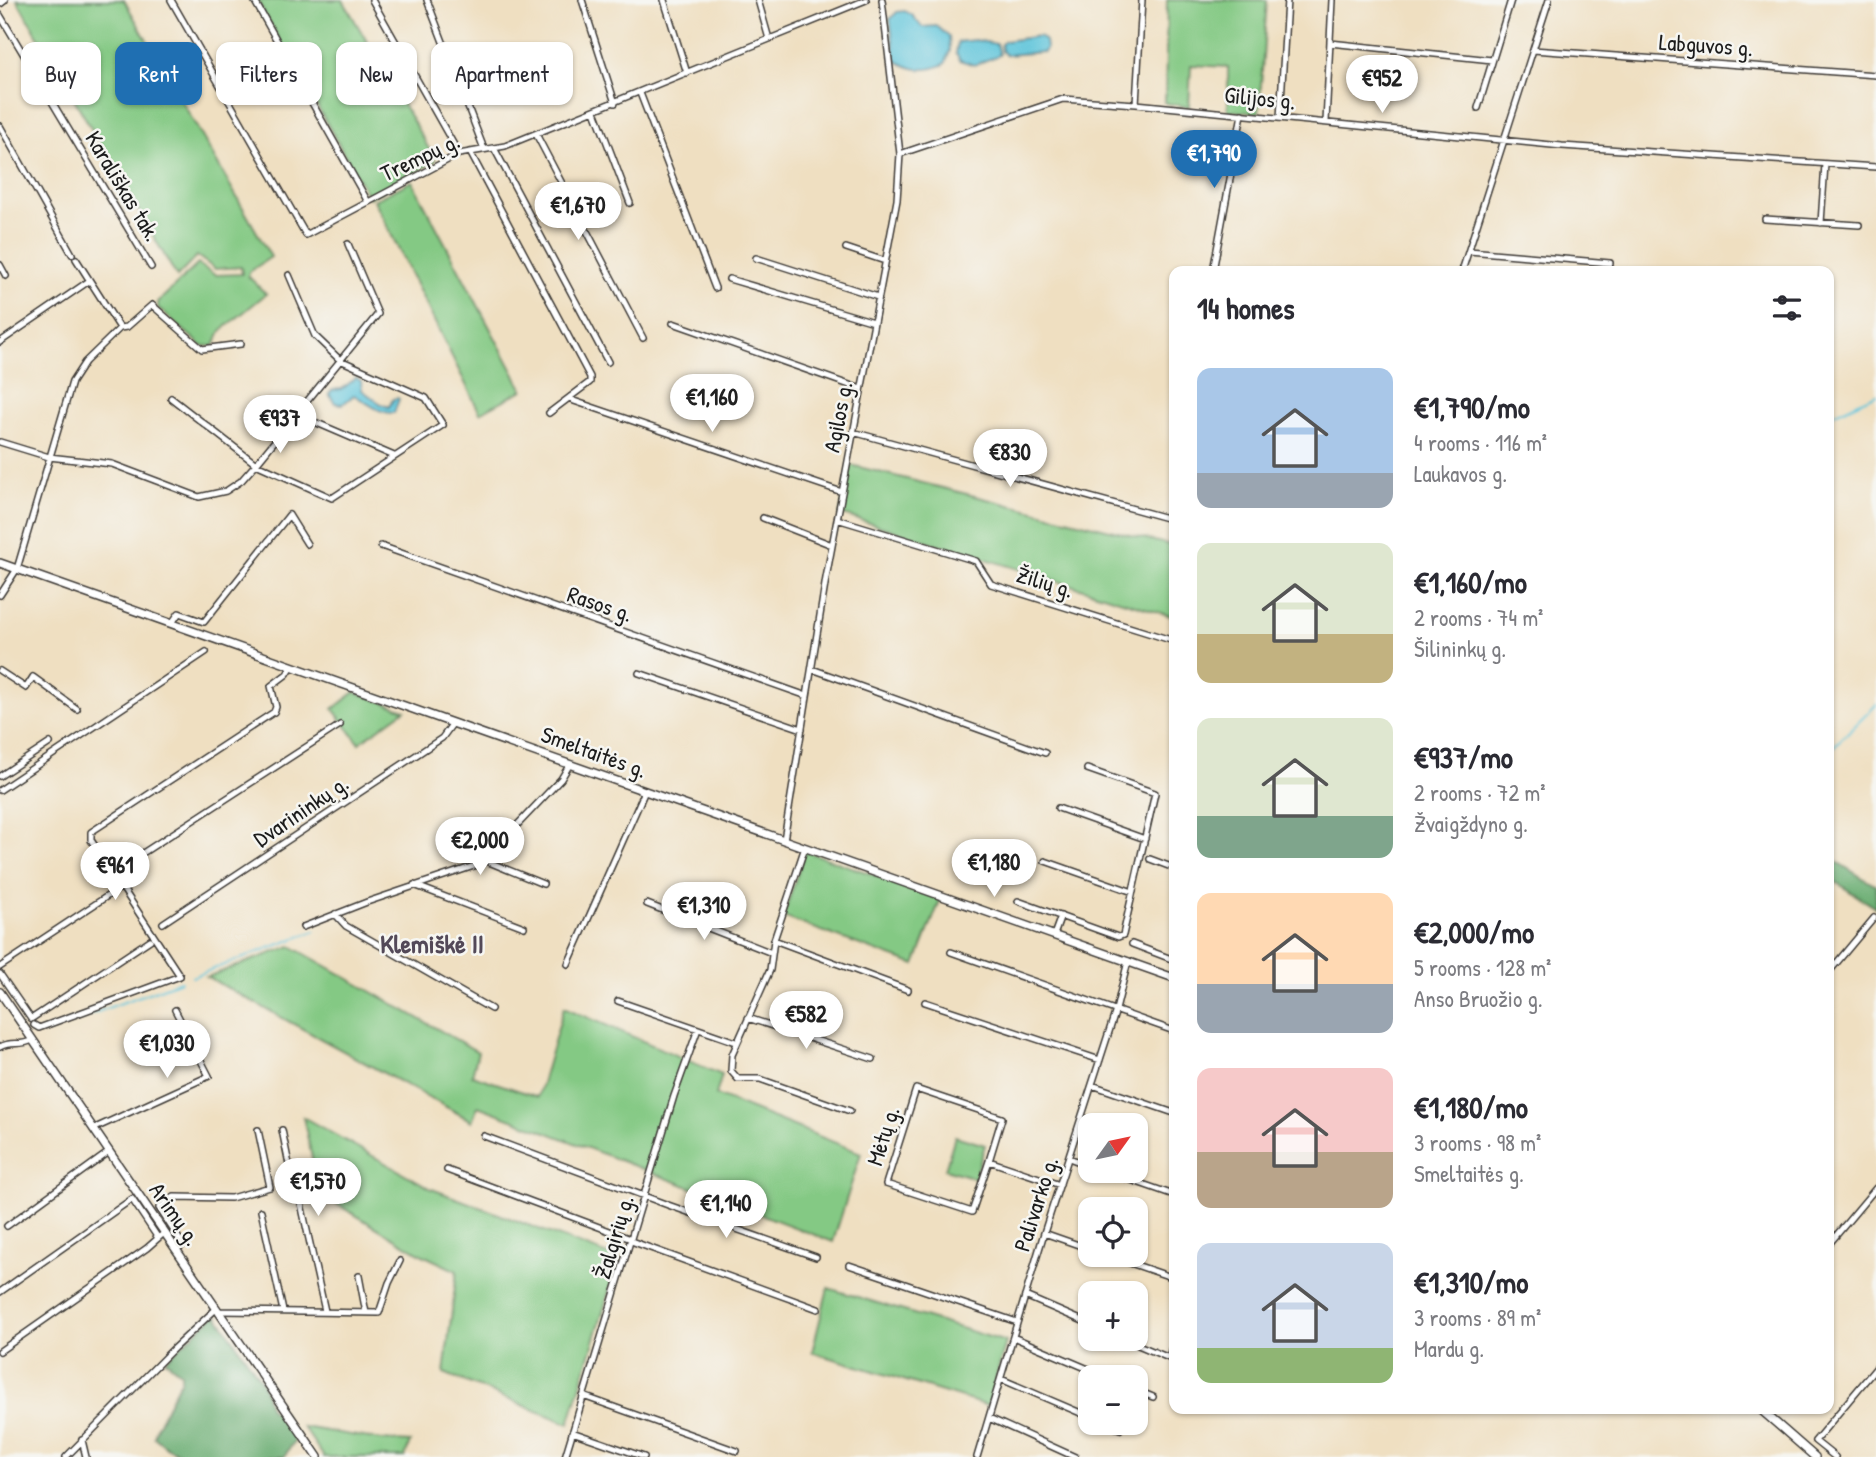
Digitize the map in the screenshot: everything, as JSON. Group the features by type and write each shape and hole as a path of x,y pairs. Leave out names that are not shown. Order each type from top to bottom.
{"main road":[{"name":"Smeltaitės g.","path":"0,562 1169,976"},
{"name":"Arimų g.","path":"0,992 109,1152 161,1235 176,1250 318,1457"},
{"path":"1766,1414 1815,1457"}],"street":[{"name":"Trempų g.","path":"171,0 306,235 459,154 505,146 866,0"},
{"path":"254,0 368,202"},
{"path":"372,0 459,154"},
{"path":"428,0 484,149"},
{"path":"582,0 615,103"},
{"path":"664,0 687,73"},
{"path":"758,0 769,39"},
{"name":"Agilos g.","path":"784,840 832,545 897,200 900,154 882,0"},
{"path":"1136,104 1142,0"},
{"path":"1280,118 1287,0"},
{"path":"1326,122 1332,0"},
{"path":"1478,108 1511,0"},
{"path":"1464,266 1549,0"},
{"name":"Karališkas tak.","path":"0,15 150,267"},
{"path":"1330,43 1492,60"},
{"name":"Labguvos g.","path":"1533,50 1876,75"},
{"path":"640,93 715,288"},
{"name":"Gilijos g.","path":"900,154 1063,99 1503,141 1876,167"},
{"path":"595,111 630,203"},
{"path":"1214,266 1242,114"},
{"path":"0,126 74,257 120,328"},
{"path":"536,134 643,338"},
{"path":"494,148 608,362"},
{"path":"470,152 590,377 590,382 549,412"},
{"path":"1821,223 1825,164"},
{"path":"1765,219 1858,225"},
{"path":"0,442 49,457 112,464 199,497 226,491 241,481 256,464 378,314 348,244"},
{"path":"846,248 885,261"},
{"path":"1469,251 1610,263"},
{"path":"756,258 878,297"},
{"path":"0,265 6,275"},
{"path":"171,398 256,464 332,498 443,425 426,398 340,360 315,336 289,275"},
{"path":"729,279 874,321"},
{"path":"0,342 89,281"},
{"path":"0,595 17,569 75,374 90,356 120,328 127,327 152,305 202,349 241,344"},
{"path":"673,323 861,389"},
{"path":"570,397 574,401 842,492"},
{"path":"296,414 394,456"},
{"path":"853,432 1169,519"},
{"path":"172,623 179,613 204,622 289,515 307,544"},
{"path":"764,518 832,545"},
{"name":"Žilių g.","path":"837,519 975,561 990,584 1169,639"},
{"name":"Rasos g.","path":"381,546 807,695"},
{"path":"0,790 206,652"},
{"path":"0,974 32,1022 39,1028 180,976 91,840 92,832 274,712 276,707 271,686 287,674 292,666"},
{"path":"812,669 1045,753"},
{"path":"0,671 26,688 33,677 77,709"},
{"path":"639,673 802,729"},
{"name":"Dvarininkų g.","path":"163,923 442,738 453,723"},
{"path":"112,873 340,725"},
{"path":"0,776 50,743"},
{"path":"303,927 414,885 477,865 561,779 570,764"},
{"path":"1018,901 1118,937 1123,935 1155,793 1087,769"},
{"path":"568,964 645,791"},
{"path":"1058,808 1144,839"},
{"path":"805,847 774,940 770,970 729,1063 731,1071 738,1079 761,1079 850,1111"},
{"path":"1150,859 1169,866"},
{"path":"484,860 543,884"},
{"path":"1045,861 1133,892"},
{"path":"414,885 524,927"},
{"path":"1,966 121,887"},
{"path":"647,904 772,953"},
{"path":"335,914 346,926 491,1009"},
{"path":"1054,935 1061,916"},
{"path":"1834,966 1874,918"},
{"path":"27,1033 32,1022 150,940"},
{"path":"774,940 908,990"},
{"path":"1132,944 1169,958"},
{"path":"951,952 1169,1029"},
{"name":"Palivarko g.","path":"977,1457 1044,1233 1116,1010 1128,961"},
{"path":"618,1000 736,1042"},
{"path":"925,1002 1100,1060"},
{"path":"93,1129 209,1076 175,1010"},
{"path":"748,1018 873,1059"},
{"name":"Žalgirių g.","path":"565,1457 674,1096 698,1029"},
{"path":"0,1046 12,1042 23,1044 32,1040"},
{"path":"1092,1085 1169,1111"},
{"name":"Mėtų g.","path":"916,1089 1002,1118 989,1161 972,1212 886,1184 916,1089"},
{"path":"176,1250 183,1245 159,1208 174,1198 231,1198 270,1187 258,1130"},
{"path":"282,1130 325,1311"},
{"path":"484,1136 644,1197 816,1257"},
{"path":"7,1226 109,1152"},
{"path":"1069,1158 1078,1161"},
{"path":"989,1161 1060,1185"},
{"path":"447,1170 818,1309"},
{"path":"1139,1183 1169,1193"},
{"path":"1834,1238 1876,1188"},
{"path":"0,1292 132,1199 161,1235 0,1350"},
{"path":"261,1211 283,1311"},
{"path":"1044,1233 1078,1245"},
{"path":"66,1457 174,1348 218,1310 379,1313 400,1261"},
{"path":"849,1265 1017,1322"},
{"path":"1142,1267 1169,1276"},
{"path":"359,1276 366,1312"},
{"path":"1025,1296 1078,1319"},
{"path":"1013,1337 1079,1365"},
{"path":"1148,1349 1169,1358"},
{"path":"1835,1457 1815,1441 1876,1368"},
{"path":"1001,1378 1078,1412"},
{"path":"1148,1395 1153,1397"},
{"path":"583,1396 737,1451"},
{"path":"989,1418 1075,1457"},
{"path":"572,1432 644,1457"},
{"path":"82,1440 86,1457"}],"green space":[{"path":"17,0 124,0 148,42 115,42 115,105 184,105 271,257 249,272 248,276 266,294 221,331 214,346 202,346 158,308 158,302 198,264 215,275 242,274 241,267 215,269 197,256 177,277 78,105 101,105 101,42 41,42"},
{"path":"257,0 343,0 367,42 336,42 336,105 404,105 436,161 369,198 316,105 322,105 322,42 281,42"},
{"path":"1167,0 1267,0 1259,113 1228,111 1228,67 1191,65 1189,107 1165,103"},
{"path":"412,181 523,390 480,413 374,200"},
{"path":"851,465 1169,545 1169,615 840,514"},
{"path":"355,692 405,710 359,743 333,709"},
{"path":"805,851 941,898 915,965 783,917"},
{"path":"1834,860 1876,886 1876,908 1834,881"},
{"path":"291,946 478,1052 472,1075 538,1097 564,1007 722,1075 716,1095 861,1153 833,1242 478,1106 472,1121 207,977"},
{"path":"303,1117 432,1189 619,1259 569,1424 444,1373 457,1271 423,1255 320,1194"},
{"path":"955,1136 985,1145 975,1178 945,1169"},
{"path":"828,1288 1006,1342 988,1406 812,1352"},
{"path":"216,1314 262,1382 272,1411 283,1413 287,1428 293,1430 297,1437 284,1457 186,1457 166,1447 154,1437 181,1379 181,1373 165,1360"},
{"path":"303,1427 410,1442 405,1457 324,1457"}],"water":[{"path":"905,11 922,27 937,26 949,37 950,50 945,64 920,69 896,61 890,19 897,12"},
{"path":"1039,36 1045,41 1044,52 1006,55 1002,51 1001,44 1005,41"},
{"path":"975,40 997,44 1000,55 974,65 960,60 956,53 958,42"},
{"path":"356,378 361,381 362,390 381,404 389,407 393,399 398,398 394,413 378,410 354,395 343,404 335,403 329,394 332,390 342,389"}],"waterway":[{"path":"1834,414 1876,394"},
{"path":"1834,746 1876,705"},
{"path":"192,977 315,931"},
{"path":"43,1032 181,981"}],"district":[{"name":"Klemiškė II","path":"432,944"}]}
